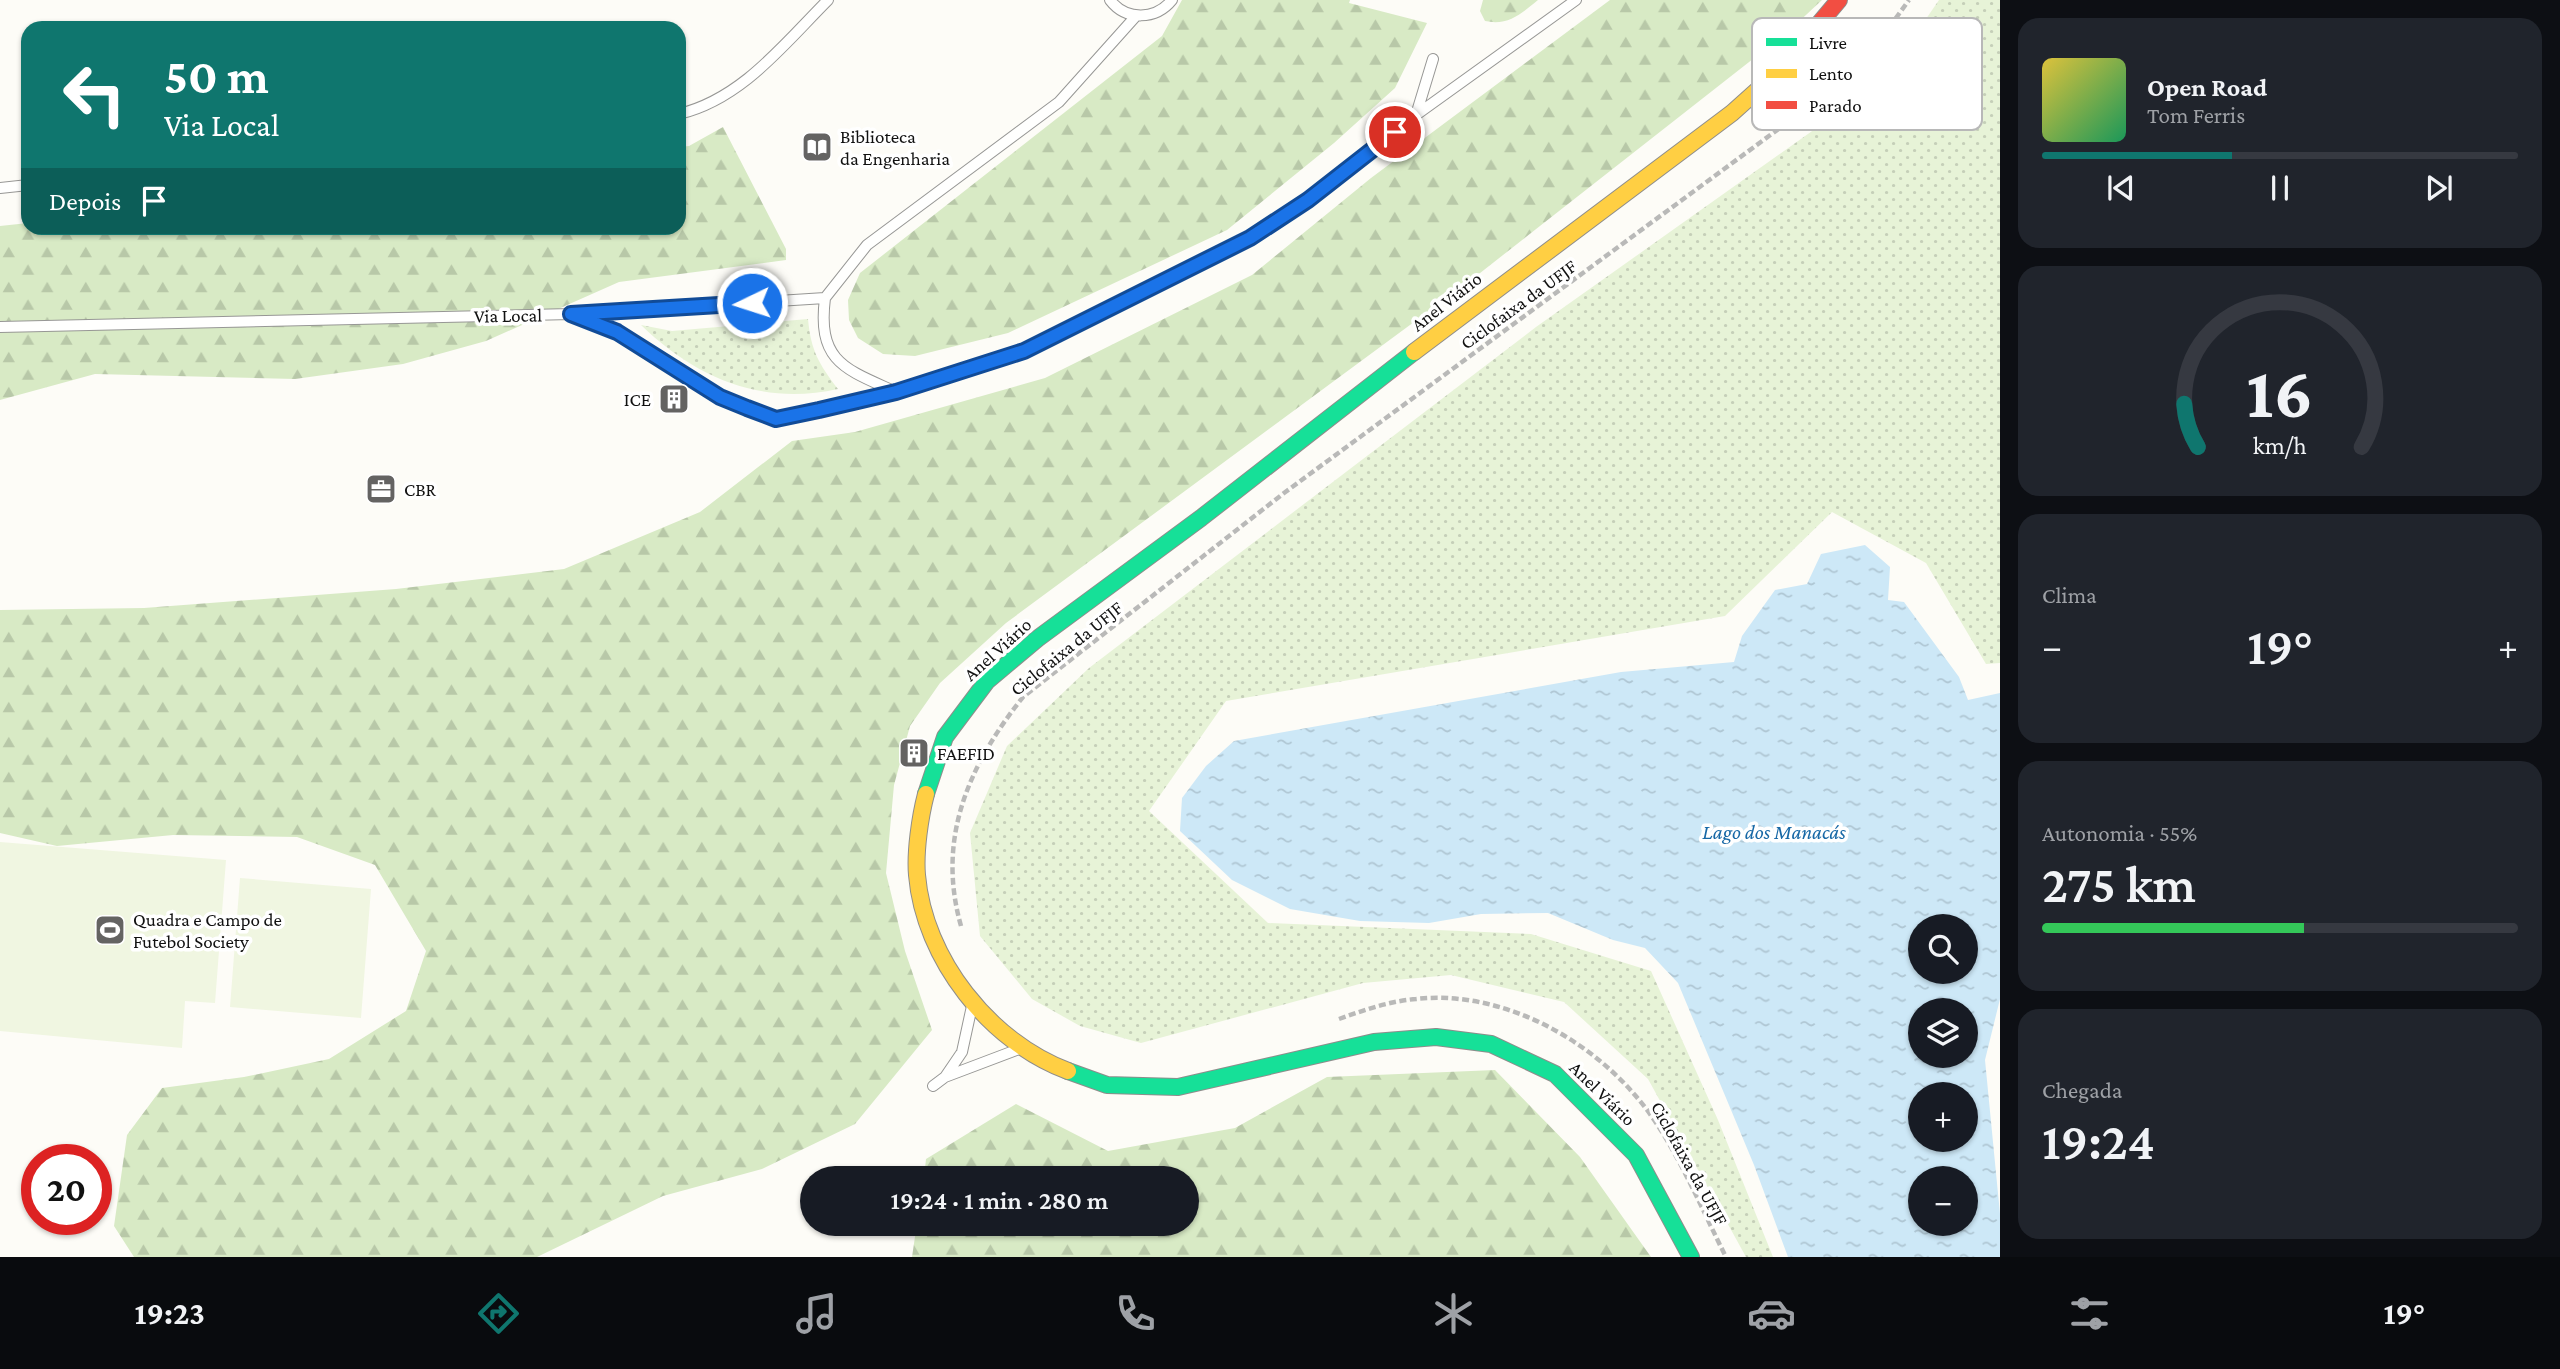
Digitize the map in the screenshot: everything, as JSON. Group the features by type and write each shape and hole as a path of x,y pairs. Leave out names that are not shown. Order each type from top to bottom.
{"main road":[{"name":"Anel Viário","path":"1824,18 1839,0"},
{"name":"Anel Viário","path":"1691,1257 1636,1155 1555,1074 1491,1044 1436,1037 1374,1042 1178,1087 1107,1085 1063,1069 1021,1048 973,1003 944,960 930,931 918,874 922,808 931,774 945,737 987,681 1037,639 1201,519 1490,293 1732,113 1752,95"}],"lane":[{"path":"686,112 702,109 727,96 744,83 828,0"},
{"path":"1110,0 1124,12 1136,16 1159,12 1172,0"},
{"name":"Via Local","path":"0,327 571,314 617,332 720,397 776,419 896,392 1024,351 1250,238 1308,200 1416,115 1576,0"},
{"path":"896,392 843,367 832,353 824,335 822,317 825,298 867,244 1059,102 1136,16"},
{"path":"1416,115 1433,59"},
{"path":"0,188 21,186"},
{"path":"571,314 825,298"},
{"path":"945,1077 962,1052 973,1003"},
{"path":"933,1086 945,1077 1021,1048"}],"path":[{"name":"Ciclofaixa da UFJF","path":"1896,18 1909,0"},
{"name":"Ciclofaixa da UFJF","path":"964,935 955,905 953,881 959,810 979,761 1023,697 1284,493 1777,130"},
{"name":"Ciclofaixa da UFJF","path":"1331,1022 1394,1002 1418,998 1453,998 1507,1010 1572,1039 1634,1094 1651,1117 1726,1257"}],"green space":[{"path":"1182,0 1350,0 1349,3 1427,23 1395,88 1334,143 1227,230 1008,333 915,356 883,354 858,338 849,320 848,300 860,273 1162,36"},
{"path":"1483,0 1538,0 1514,18 1493,22 1485,21 1480,11"},
{"path":"1610,0 1822,0 1803,18 1752,18 1752,60 1475,277 1006,623 940,683 910,726 894,785 886,873 905,951 932,1030 855,1124 762,1169 663,1196 537,1257 134,1257 114,1226 127,1135 162,1088 244,1077 329,1059 406,1011 426,951 375,865 297,837 173,835 57,846 0,833 0,610 144,608 396,589 564,569 700,512 792,441 855,432 1045,378 1252,275 1371,178"},
{"path":"1939,0 2000,0 2000,663 1986,664 1926,563 1832,512 1725,616 1226,701 1149,811 1268,923 1531,934 1651,971 1718,1120 1773,1257 1746,1257 1648,1079 1564,1002 1451,975 1363,983 1141,1043 1080,1026 1032,999 980,936 970,833 1007,746 1089,668 1536,327 1814,130 1982,130 1982,18 1927,18"},
{"path":"723,127 786,249 786,260 619,282 486,341 403,364 295,379 95,374 0,400 0,226 21,224 21,235 686,235 686,146"},
{"path":"808,319 817,357 838,389 782,394 731,383 684,360 641,325 672,331"},
{"name":"Quadra e Campo de Futebol Society","path":"0,842 226,860 215,1003 185,1001 182,1048 0,1031"},
{"path":"240,878 371,889 361,1018 230,1007"},
{"path":"1495,1070 1580,1157 1651,1257 912,1257 915,1236 1199,1236 1199,1166 925,1166 926,1159 1016,1104 1108,1151 1235,1128 1327,1077"}],"water":[{"name":"Lago dos Manacás","path":"1865,545 1890,567 1888,600 1904,602 1959,677 1968,700 2000,693 2000,999 1985,1060 2000,1214 2000,1257 1788,1257 1754,1165 1678,983 1645,948 1613,940 1548,913 1481,914 1429,923 1360,921 1290,909 1232,880 1180,831 1182,798 1206,766 1234,741 1621,672 1734,662 1742,636 1775,590 1807,584 1821,554"}],"traffic: fast":[{"path":"926,794 945,737 987,681 1037,639 1201,518 1414,352"},
{"path":"1068,1071 1107,1085 1178,1087 1374,1042 1436,1037 1491,1044 1555,1074 1636,1155 1691,1257"}],"traffic: slow":[{"path":"1414,352 1732,113 1752,95"},
{"path":"926,794 918,834 917,875 922,906 947,966 966,994 1012,1040 1039,1058 1068,1071"}],"traffic: jam":[{"path":"1824,18 1839,0"}],"place":[{"name":"Biblioteca da Engenharia","path":"817,147"},
{"name":"ICE","path":"674,399"},
{"name":"CBR","path":"381,489"},
{"name":"FAEFID","path":"914,753"},
{"name":"Quadra e Campo de Futebol Society","path":"110,930"}],"route":[{"path":"752,303 571,314 617,332 720,397 747,408 776,419 819,410 896,392 1024,351 1250,238 1308,200 1395,132"}]}
